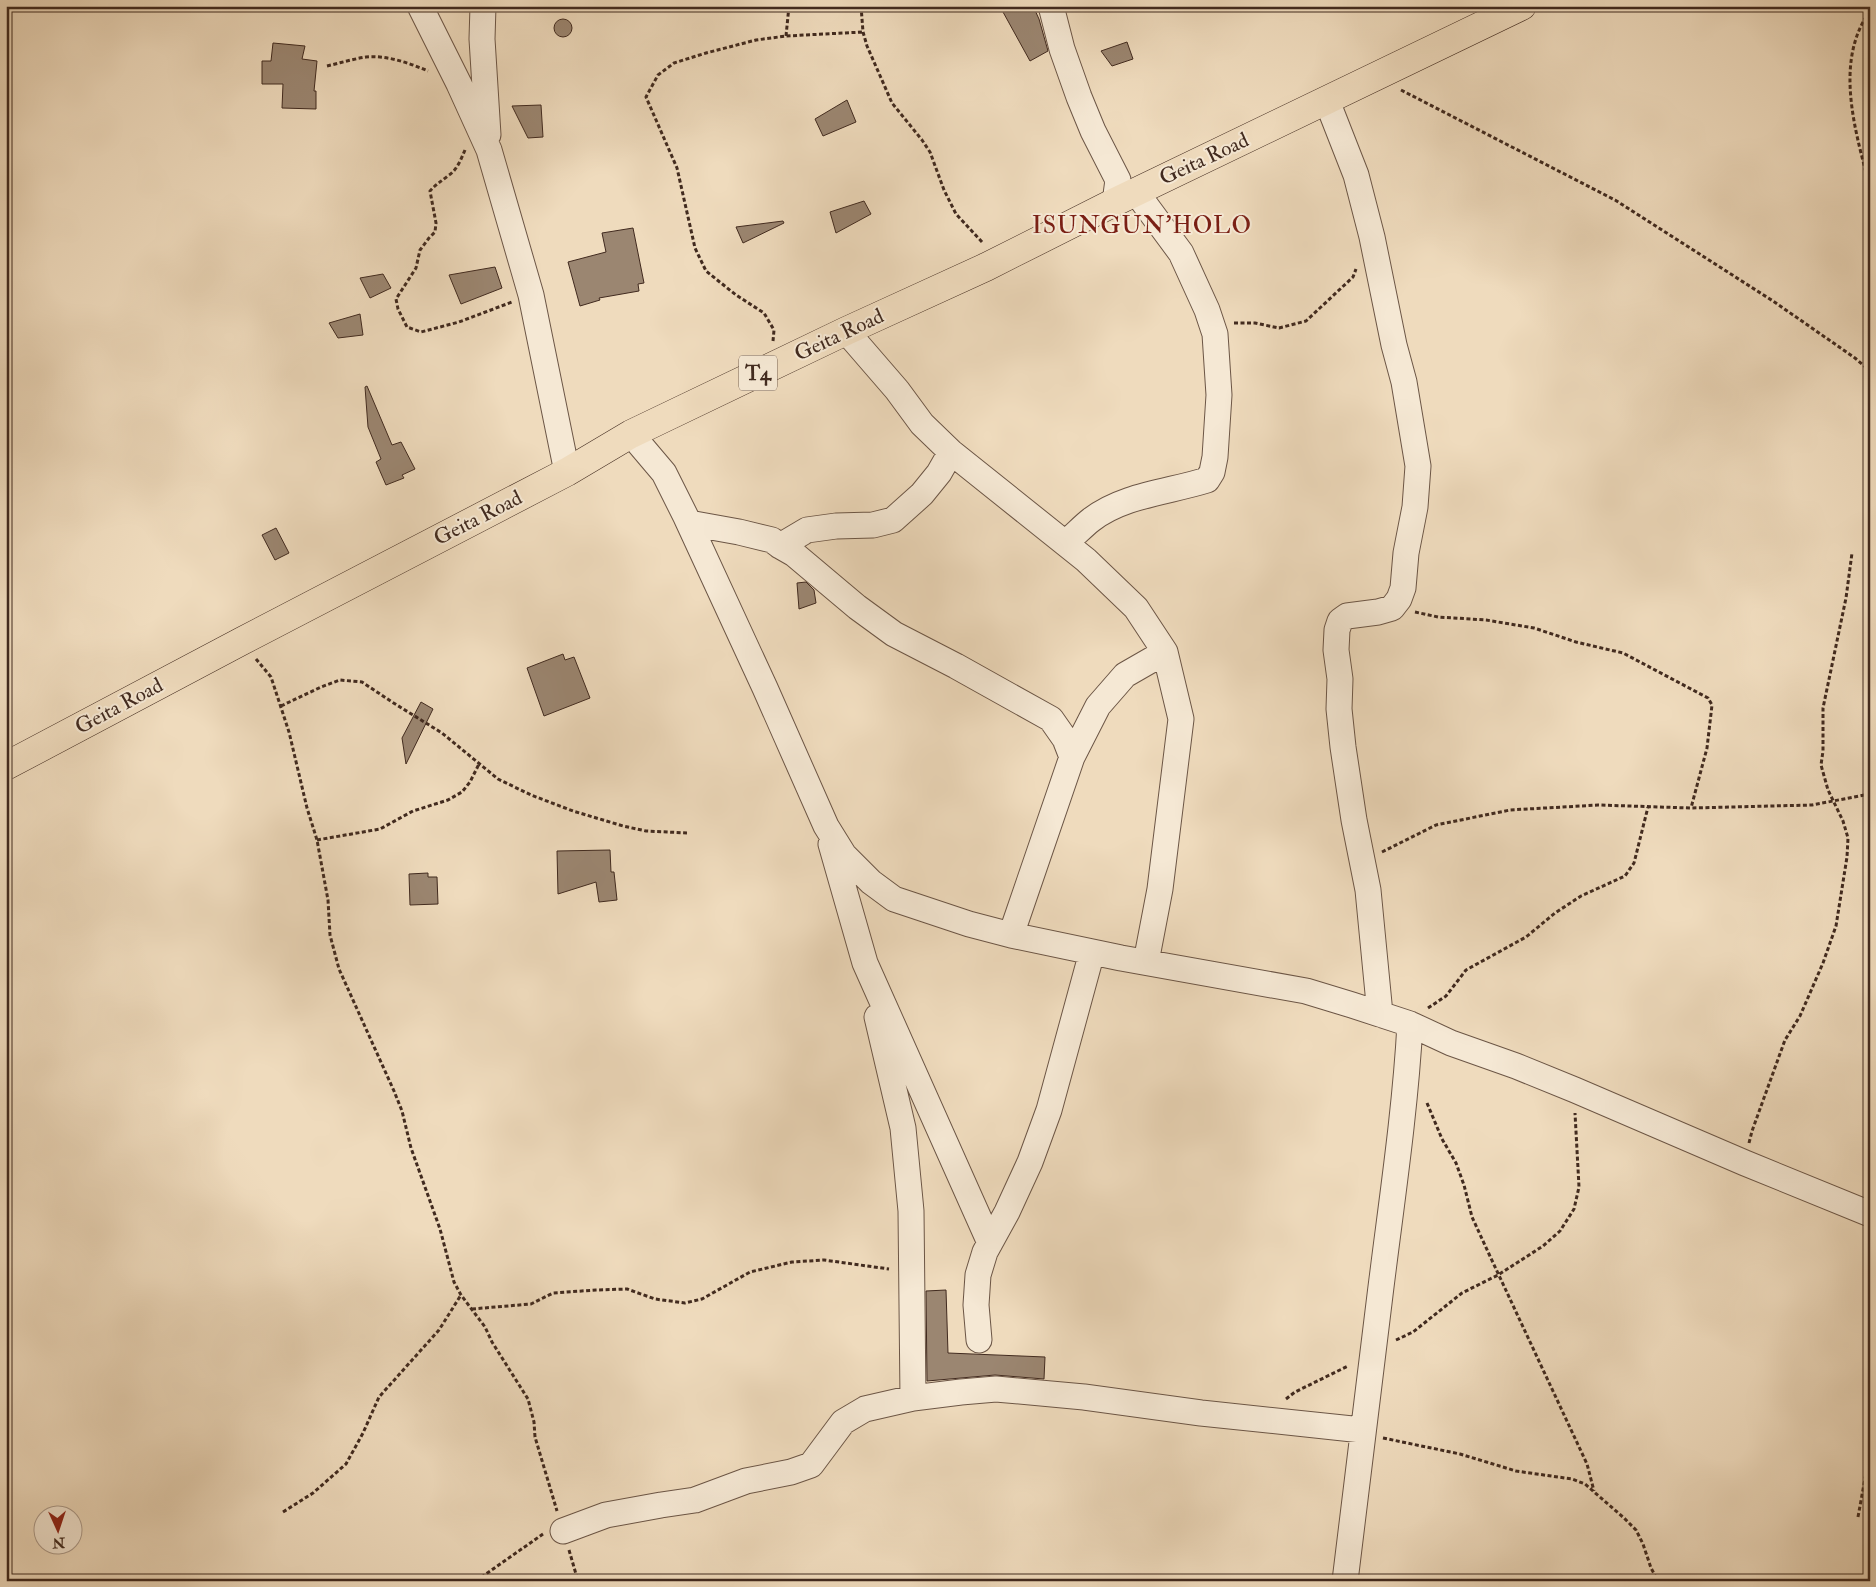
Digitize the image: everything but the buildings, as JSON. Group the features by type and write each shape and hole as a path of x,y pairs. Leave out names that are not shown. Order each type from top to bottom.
{"highway":[{"name":"Geita Road","path":"6,766 242,640 567,472 630,434 846,331 986,267 1125,197 1522,6"}],"street":[{"path":"420,6 489,150 531,295 567,472"},
{"path":"482,6 482,39 489,150"},
{"path":"1051,6 1062,50 1079,97 1125,197 1181,253 1207,310 1215,334 1219,395 1215,457 1212,472 1207,480 1131,500 1112,508 1092,519 1065,543"},
{"path":"1327,101 1356,175 1372,237 1394,345 1404,382 1418,466 1415,507 1406,554 1403,588 1399,599 1392,608 1347,616 1340,621 1337,630 1336,650 1340,679 1339,709 1342,747 1368,890 1380,1014"},
{"path":"846,331 897,390 922,424 951,452 1086,560 1136,608 1165,652 1181,719 1160,889 1146,962"},
{"path":"630,434 664,474 689,523 826,826 865,962 903,1128 911,1210 913,1398"},
{"path":"780,546 808,530 836,526 873,525 893,520 922,494 939,473 951,452"},
{"path":"689,523 772,540 794,554 857,607 894,634 1051,719 1065,739 1072,757"},
{"path":"1011,935 1072,757 1098,706 1125,675 1165,652"},
{"path":"826,826 844,855 870,882 894,899 969,924 1011,935 1092,952 1306,991 1380,1014 1410,1024 1451,1043 1516,1066 1575,1090 1870,1214"},
{"path":"979,1340 976,1304 978,1275 985,1252 1007,1212 1030,1162 1049,1110 1092,952"},
{"path":"865,962 990,1243"},
{"path":"1345,1581 1362,1430 1398,1156 1408,1068 1410,1024"},
{"path":"563,1531 606,1515 695,1500 746,1481 791,1472 811,1465 843,1422 852,1416 865,1409 913,1398 996,1389 1084,1397 1362,1430"}],"path":[{"path":"786,36 789,6"},
{"path":"861,6 863,32 870,57 892,103 930,152 944,190 956,214 983,244 986,267"},
{"path":"1870,12 1858,33 1849,68 1851,102 1859,147 1870,188"},
{"path":"768,368 774,330 764,313 736,295 706,271 696,248 676,168 646,97 658,75 674,63 756,40 786,36 863,32"},
{"path":"327,66 367,57 388,58 414,65 459,84"},
{"path":"1375,77 1614,200 1773,301 1855,358 1870,371"},
{"path":"464,143 465,150 451,174 436,184 430,191 436,223 435,232 420,250 416,268 396,299 398,309 408,327 421,332 459,322 531,295"},
{"path":"1212,326 1246,323 1279,328 1306,321 1353,277 1372,237"},
{"path":"1745,1163 1752,1131 1785,1040 1800,1016 1823,963 1836,926 1847,857 1848,838 1843,821 1832,801 1821,765 1823,752 1823,708 1846,598 1852,553"},
{"path":"1392,608 1438,617 1486,620 1534,628 1576,642 1623,653 1708,698 1712,704 1712,713 1707,748 1691,808"},
{"path":"242,640 271,678 289,732 307,808 317,840 328,900 330,935 336,962 402,1110 410,1148 440,1229 454,1282 461,1295 485,1327 492,1342 528,1399 534,1422 535,1437 578,1581"},
{"path":"281,706 320,687 340,680 362,682 442,733 498,779 531,795 573,811 630,828 646,831 688,833"},
{"path":"317,840 380,829 413,811 448,800 462,792 470,782 478,764"},
{"path":"1362,861 1436,825 1501,812 1598,805 1691,808 1812,805 1870,794"},
{"path":"1410,1024 1430,1006 1446,996 1466,970 1526,937 1555,913 1581,896 1625,876 1634,863 1648,806"},
{"path":"1258,1419 1295,1392 1334,1375 1373,1352 1413,1332 1462,1293 1498,1275 1543,1246 1560,1231 1574,1209 1579,1187 1575,1090"},
{"path":"1426,1101 1442,1139 1456,1163 1472,1217 1587,1464 1594,1491"},
{"path":"472,1310 531,1304 553,1293 596,1290 627,1289 655,1298 685,1303 702,1299 750,1272 792,1262 824,1260 912,1272"},
{"path":"283,1512 313,1493 346,1464 363,1433 379,1397 439,1330 461,1295"},
{"path":"1362,1430 1387,1440 1468,1456 1516,1471 1572,1479 1585,1484 1636,1530 1643,1544 1650,1568 1658,1581"},
{"path":"1858,1516 1870,1451"},
{"path":"476,1581 538,1536 563,1531"}],"district":[{"name":"ISUNGUN'HOLO","path":"1142,225"}]}
